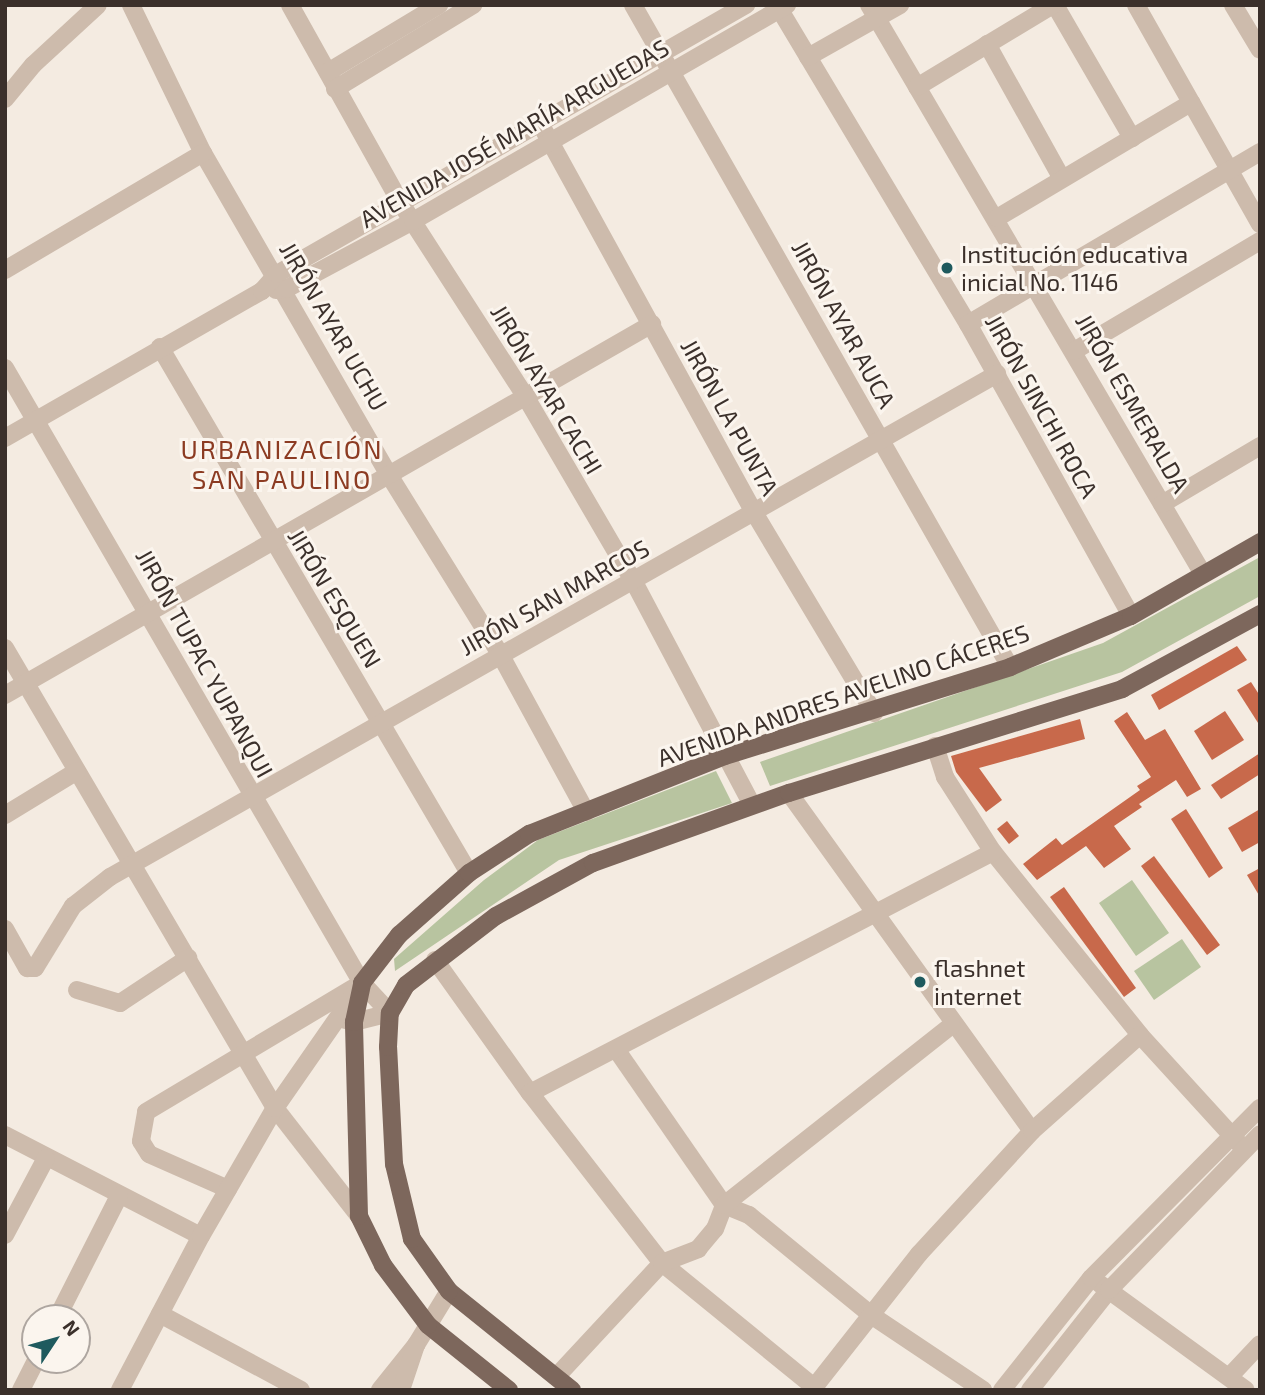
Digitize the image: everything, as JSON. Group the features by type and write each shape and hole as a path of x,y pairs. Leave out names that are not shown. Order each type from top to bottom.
{"main road":[{"name":"AVENIDA ANDRES AVELINO CÁCERES","path":"509,1390 428,1325 383,1265 359,1216 346,1020 362,983 422,911 469,873 529,834 725,756 874,713 1010,667 1131,616 1260,542"},
{"path":"572,1390 449,1291 412,1239 402,1211 390,1102 390,1013 406,985 435,960 496,916 562,877 752,805 1122,690 1260,614"}],"street":[{"path":"5,99 33,65 98,5"},
{"name":"JIRÓN AYAR UCHU","path":"131,5 203,153 281,281 389,474 500,654 586,812"},
{"name":"JIRÓN AYAR CACHI","path":"290,5 402,205 524,394 634,582 752,805"},
{"path":"332,80 439,5"},
{"path":"418,19 473,5"},
{"name":"JIRÓN AYAR AUCA","path":"633,5 1010,667"},
{"name":"AVENIDA JOSÉ MARÍA ARGUEDAS","path":"281,281 402,205 746,5"},
{"path":"808,57 873,12 900,5"},
{"path":"917,87 1054,5 1132,138"},
{"path":"1136,5 1260,224"},
{"path":"1233,5 1260,50"},
{"name":"AVENIDA JOSÉ MARÍA ARGUEDAS","path":"5,438 262,291 413,221 781,7"},
{"name":"JIRÓN SINCHI ROCA","path":"781,7 997,374 1131,616"},
{"name":"JIRÓN ESMERALDA","path":"873,12 997,218 1203,574"},
{"path":"986,44 1062,179"},
{"path":"997,218 1191,103"},
{"name":"JIRÓN LA PUNTA","path":"541,125 755,514 874,713"},
{"path":"968,324 1260,152"},
{"path":"5,271 203,153"},
{"path":"1074,351 1260,241"},
{"path":"5,695 150,614 524,394 652,324"},
{"name":"JIRÓN ESQUEN","path":"160,347 469,873"},
{"name":"JIRÓN TUPAC YUPANQUI","path":"5,368 38,419 253,799 362,983 390,1013"},
{"name":"JIRÓN SAN MARCOS","path":"5,929 29,970 35,968 74,906 134,863 253,799 500,654 755,514 997,374"},
{"path":"1162,503 1260,446"},
{"path":"5,648 134,863 275,1108 359,1216"},
{"path":"935,746 945,776 993,852 1140,1035 1244,1149"},
{"path":"5,815 77,772"},
{"path":"789,793 877,914 952,1025 1032,1130"},
{"path":"530,1093 618,1052 993,852"},
{"path":"77,990 120,1003 188,958"},
{"path":"435,960 530,1093 662,1263 813,1389 919,1254 1032,1130 1140,1035"},
{"path":"228,1189 149,1154 141,1141 140,1126 154,1105 362,983"},
{"path":"121,1389 201,1236 275,1108 346,1020 390,1013"},
{"path":"556,1377 662,1263 698,1249 715,1229 723,1205 952,1025"},
{"path":"618,1052 723,1205 749,1215 871,1315 983,1390"},
{"path":"1002,1390 1091,1278 1229,1135 1260,1108"},
{"path":"1030,1390 1109,1290 1260,1134"},
{"path":"5,1135 201,1236"},
{"path":"1210,1155 1226,1169"},
{"path":"5,1235 46,1158"},
{"path":"64,1304 119,1196"},
{"path":"1150,1217 1166,1231"},
{"path":"1091,1278 1246,1390"},
{"path":"380,1390 416,1345 449,1291"},
{"path":"160,1314 292,1388"},
{"path":"1229,1377 1260,1344"},
{"path":"401,1390 416,1345"},
{"path":"20,1390 29,1374"}],"green space":[{"path":"1260,557 1260,596 1122,672 770,786 760,762 1103,643"},
{"path":"716,771 732,803 559,860 395,971 394,959 484,880 538,840"},
{"path":"1132,880 1169,933 1136,956 1099,903"},
{"path":"1182,939 1201,967 1154,1000 1134,971"}],"building":[{"path":"1237,646 1247,660 1159,710 1151,695"},
{"path":"1251,682 1260,696 1260,726 1237,690"},
{"path":"1225,711 1244,740 1212,760 1194,731"},
{"path":"1127,712 1145,740 1165,729 1201,789 1187,797 1176,780 1139,804 1142,807 1114,826 1131,849 1104,868 1086,846 1037,880 1023,864 1056,838 1062,845 1140,790 1137,786 1151,777 1114,721"},
{"path":"1080,719 1085,739 979,768 1002,800 986,812 956,772 951,756"},
{"path":"1260,753 1260,774 1221,799 1211,785"},
{"path":"1186,809 1223,868 1209,878 1171,819"},
{"path":"1260,809 1260,842 1242,852 1228,828"},
{"path":"1007,821 1019,836 1009,844 997,829"},
{"path":"1154,856 1220,945 1207,955 1141,866"},
{"path":"1260,868 1260,897 1247,875"},
{"path":"1064,887 1136,988 1124,997 1050,897"}],"place":[{"name":"Institución educativa inicial No. 1146","path":"947,268"},
{"name":"flashnet internet","path":"920,982"}],"district":[{"name":"URBANIZACIÓN SAN PAULINO","path":"282,464"}]}
